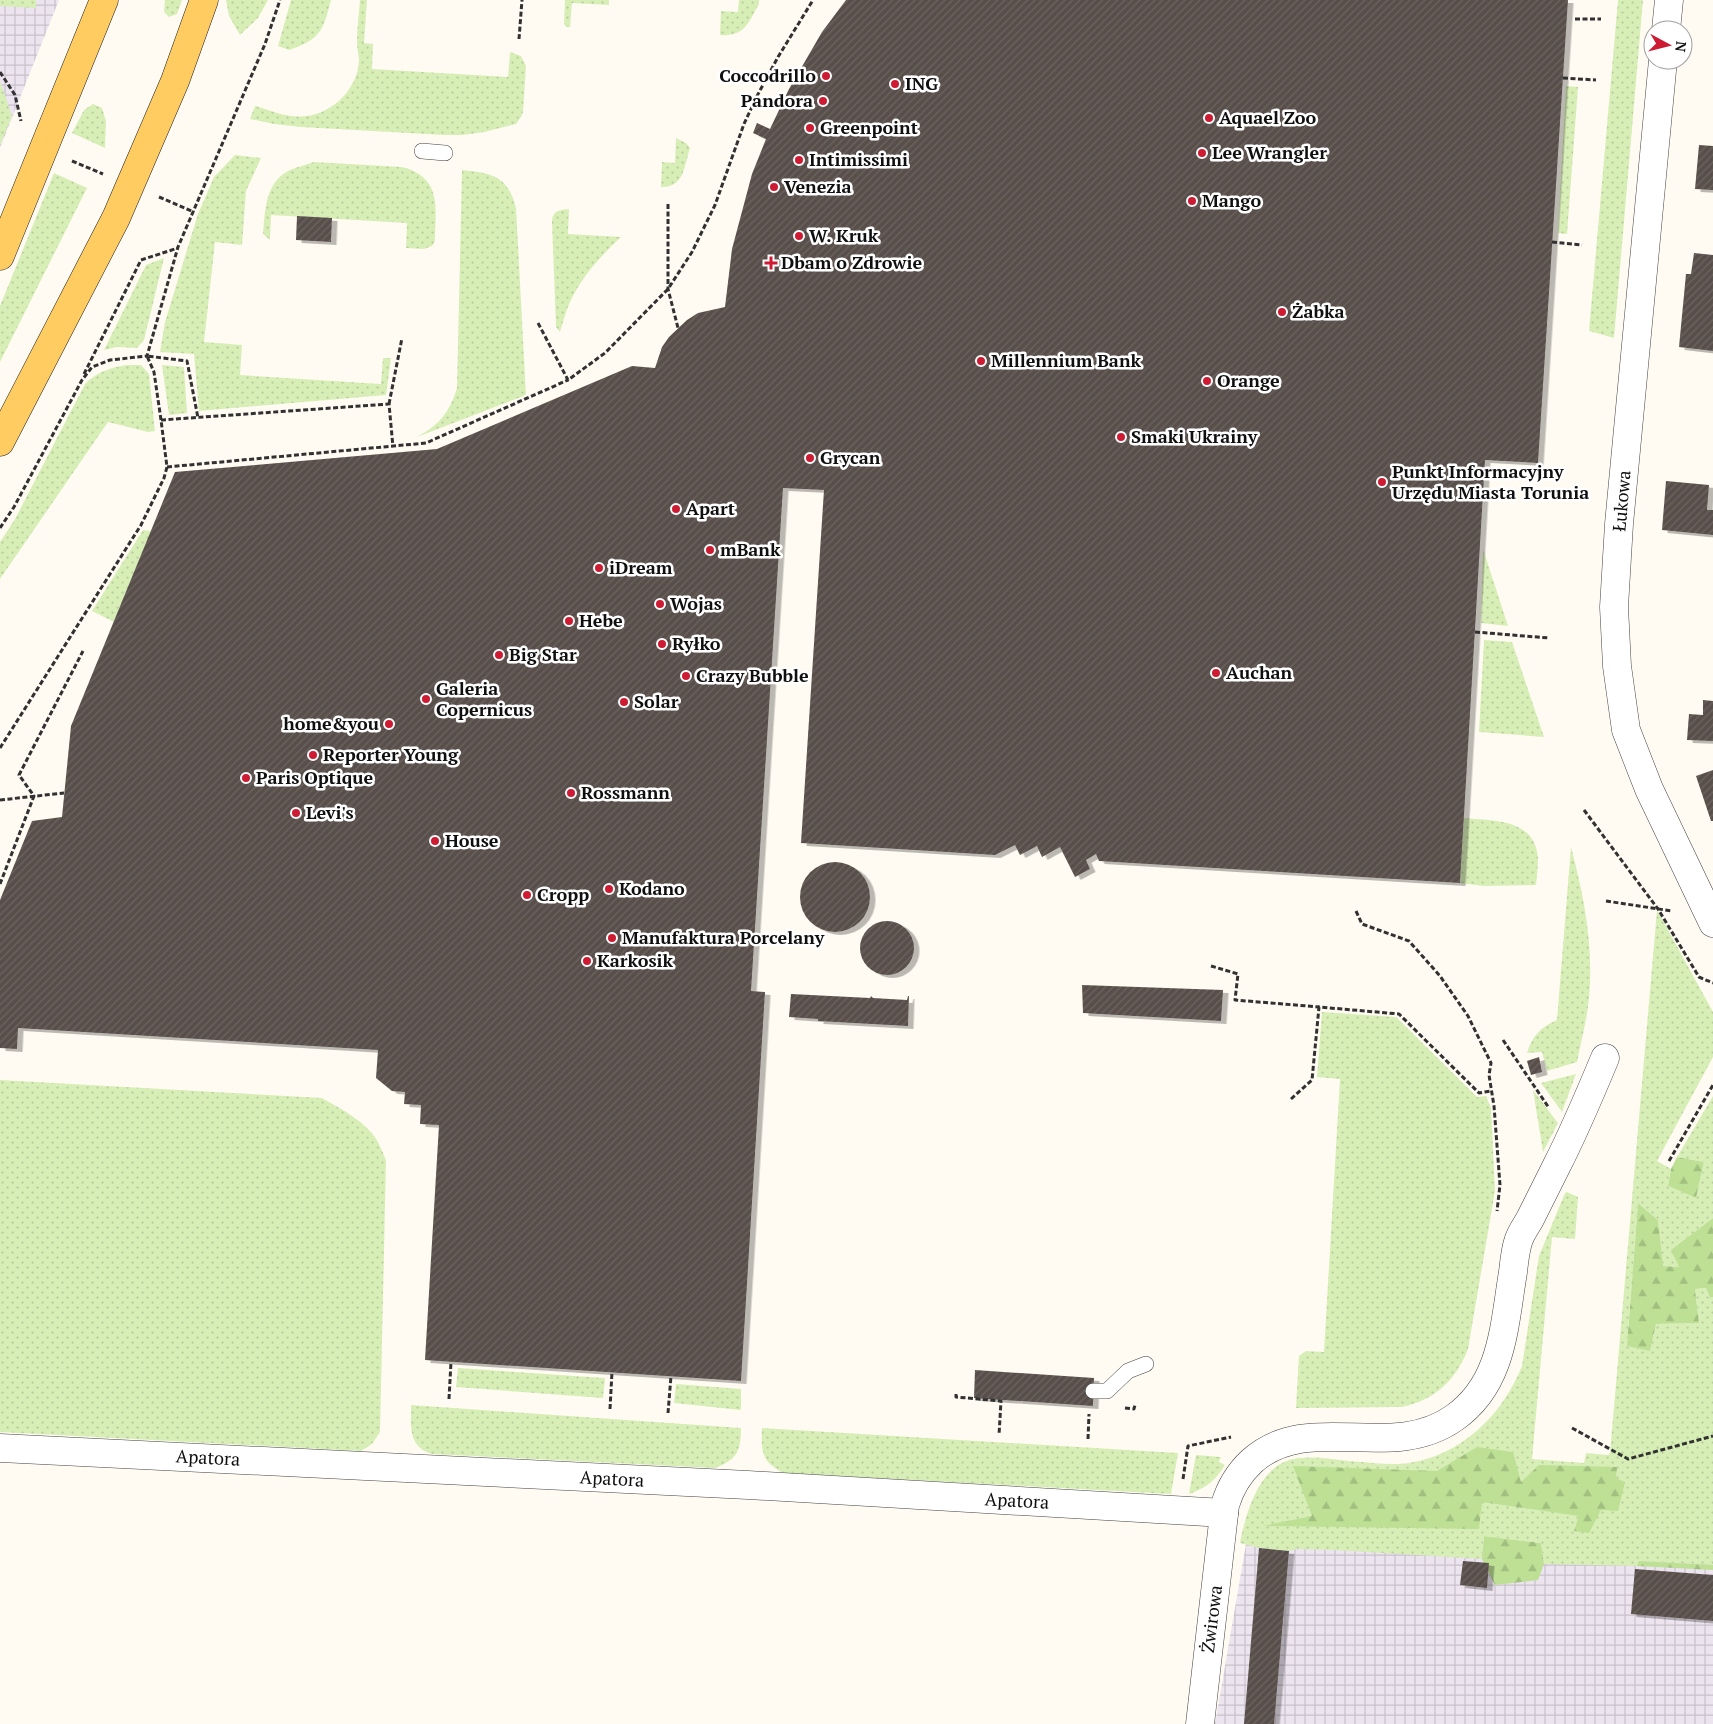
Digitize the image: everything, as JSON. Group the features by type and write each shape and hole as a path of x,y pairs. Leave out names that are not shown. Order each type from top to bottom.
{"main road":[{"path":"0,256 104,0"},
{"path":"0,442 116,218 175,81 204,0"}],"street":[{"path":"1667,20 1669,0"},
{"name":"Łukowa","path":"1662,70 1621,504 1614,607 1618,666 1626,730 1648,789 1711,920"},
{"name":"Żwirowa","path":"1200,1724 1224,1513 1232,1486 1244,1469 1258,1456 1276,1445 1310,1437 1404,1438 1431,1432 1443,1426 1466,1409 1482,1390 1494,1370 1502,1342 1518,1242 1570,1139 1605,1058"},
{"name":"Apatora","path":"0,1448 748,1485 1224,1513"}],"lane":[{"path":"422,151 445,153"},
{"path":"1093,1391 1107,1391 1128,1371 1146,1364"}],"path":[{"path":"0,748 144,518 167,467 154,372 147,356 178,247 265,44 280,0"},
{"path":"519,39 522,0"},
{"path":"167,467 426,443 568,380 605,353 668,289 692,252 715,205 744,124 757,96 813,0"},
{"path":"1575,19 1601,19"},
{"path":"0,72 15,95 21,124"},
{"path":"1563,78 1596,80"},
{"path":"668,204 668,289 678,328"},
{"path":"1552,242 1582,245"},
{"path":"0,528 14,507 82,380 141,260 178,247"},
{"path":"538,323 568,380"},
{"path":"393,447 389,404 402,338"},
{"path":"82,380 92,367 110,360 147,356 187,362 198,418"},
{"path":"161,420 389,404"},
{"path":"1475,632 1549,638"},
{"path":"34,796 19,775 83,651"},
{"path":"0,800 64,793"},
{"path":"0,884 34,796"},
{"path":"1584,810 1658,909 1699,977 1713,983"},
{"path":"1606,901 1711,920"},
{"path":"1356,911 1362,924 1409,941 1440,976 1468,1016 1491,1064 1489,1075 1494,1106 1500,1185 1497,1213"},
{"path":"1211,966 1238,974 1235,1000 1399,1014 1479,1094 1491,1091"},
{"path":"1291,1098 1312,1080 1319,1007"},
{"path":"1503,1040 1570,1139"},
{"path":"1668,1161 1713,1085"},
{"path":"448,1400 451,1362"},
{"path":"610,1409 612,1372"},
{"path":"668,1413 671,1376"},
{"path":"956,1394 956,1397 1001,1401 999,1435"},
{"path":"1129,1408 1134,1409 1135,1405"},
{"path":"1088,1439 1090,1406"},
{"path":"1572,1428 1628,1460 1713,1436"},
{"path":"1188,1446 1236,1436"}],"shaded area":[{"path":"0,0 59,0 0,148"},
{"path":"1247,1538 1713,1563 1713,1724 1215,1724"}],"green space":[{"path":"0,0 36,0 36,8 0,6"},
{"path":"165,0 182,0 177,14 169,17 164,12"},
{"path":"226,0 268,0 258,18 240,35 229,16"},
{"path":"291,0 331,0 323,27 314,38 289,50 278,46"},
{"path":"360,0 367,0 364,43 373,44 372,69 508,77 510,52 521,56 526,66 523,112 516,124 484,132 444,135 301,127 250,119 255,106 287,115 304,116 316,114 337,103 352,84 357,73 359,61 357,42"},
{"path":"565,0 609,0 609,5 572,3 570,27 566,27 564,24"},
{"path":"739,0 759,0 759,4 748,23 740,31 735,34 720,35 721,11 738,12"},
{"path":"1618,0 1643,0 1614,338 1589,331"},
{"path":"0,81 12,116 0,145"},
{"path":"1566,86 1578,87 1567,234 1558,233"},
{"path":"93,104 102,108 106,121 105,148 72,133 84,110"},
{"path":"676,138 686,143 690,148 684,169 679,180 674,184 661,187 662,162 675,163"},
{"path":"235,155 261,158 246,191 242,245 215,242 204,342 242,345 240,375 381,384 383,358 391,358 386,395 199,411 194,354 160,352 165,322 198,214 214,177"},
{"path":"314,162 402,167 424,178 434,195 436,206 435,241 432,246 424,249 406,248 407,223 271,215 270,240 263,234 271,190 280,176 294,168"},
{"path":"462,170 482,173 497,178 513,197 516,208 526,395 417,437 443,417 451,404 457,388"},
{"path":"54,173 87,188 0,362 0,306"},
{"path":"569,209 568,234 621,237 599,259 580,284 569,305 560,332 556,327 552,221 555,213 560,210"},
{"path":"164,258 144,340 137,348 117,347 104,350 146,265"},
{"path":"126,365 141,365 149,374 155,431 148,432 108,422 0,579 0,542 15,519 85,384 94,376 104,371"},
{"path":"162,365 184,367 187,413 169,415"},
{"path":"143,530 151,531 114,622 92,611"},
{"path":"1483,549 1508,626 1481,623"},
{"path":"1484,640 1512,642 1544,737 1479,732"},
{"path":"1464,818 1511,824 1529,835 1535,845 1538,858 1536,885 1483,886 1460,883"},
{"path":"1571,847 1587,922 1590,960 1589,998 1577,1062 1547,1071 1542,1052 1527,1053 1538,1033 1557,1020"},
{"path":"1657,910 1713,1012 1713,1057 1657,1161 1671,1169 1668,1186 1696,1198 1704,1162 1677,1157 1713,1096 1713,1218 1672,1250 1679,1267 1662,1266 1658,1220 1638,1203 1627,1346 1650,1350 1656,1324 1699,1323 1695,1289 1706,1288 1710,1298 1713,1297 1713,1565 1640,1561 1637,1566 1544,1564 1541,1543 1484,1536 1482,1559 1335,1550 1297,1549 1289,1551 1259,1548 1240,1543 1245,1521 1254,1497 1266,1476 1284,1462 1299,1458 1324,1458 1402,1464 1428,1459 1463,1441 1492,1416 1514,1384 1522,1366 1539,1256 1567,1192 1578,1197 1575,1239 1552,1237 1532,1459 1584,1463 1586,1453 1608,1455 1610,1453"},
{"path":"1322,1012 1396,1017 1477,1097 1486,1096 1491,1108 1495,1191 1468,1349 1457,1370 1443,1387 1425,1399 1402,1407 1296,1408 1299,1356 1306,1351 1324,1352 1340,1079 1317,1077"},
{"path":"1576,1074 1562,1112 1541,1083"},
{"path":"0,1080 322,1098 361,1122 378,1142 386,1161 380,1432 372,1444 361,1451 0,1432"},
{"path":"1533,1090 1558,1123 1543,1152"},
{"path":"1677,1157 1704,1162 1696,1198 1668,1186 1671,1169"},
{"path":"1638,1203 1658,1220 1663,1266 1679,1267 1671,1250 1713,1218 1713,1297 1710,1298 1706,1288 1695,1289 1699,1323 1656,1324 1650,1351 1627,1346"},
{"path":"458,1368 605,1378 603,1398 456,1387"},
{"path":"676,1384 741,1389 741,1410 674,1403"},
{"path":"411,1405 741,1428 741,1436 739,1449 733,1458 715,1468 432,1454 424,1451 412,1435"},
{"path":"762,1428 1178,1453 1171,1494 784,1473 771,1465 764,1455 762,1449"},
{"path":"1477,1447 1513,1452 1521,1482 1539,1465 1617,1467 1616,1478 1625,1482 1618,1511 1601,1510 1589,1533 1574,1531 1579,1516 1482,1502 1479,1529 1263,1526 1312,1516 1293,1466 1437,1471"},
{"path":"1196,1455 1221,1457 1219,1462 1225,1465 1210,1483 1189,1494"},
{"path":"1484,1536 1541,1543 1544,1564 1538,1580 1495,1585 1482,1559"},
{"path":"1639,1561 1713,1565 1713,1570 1637,1566"}],"building":[{"name":"Galeria Copernicus","path":"846,0 1568,0 1538,463 1485,460 1460,883 1099,861 1096,854 1086,860 1090,869 1075,877 1060,847 1042,857 1037,846 1020,855 1015,845 995,855 801,843 824,490 783,488 751,991 765,992 741,1381 425,1360 439,1125 420,1124 421,1105 404,1104 405,1092 392,1091 376,1078 378,1050 18,1028 17,1049 0,1048 0,900 32,821 62,817 71,726 175,472 437,449 632,366 655,368 662,347 669,337 687,320 698,313 725,307 732,249 752,174 766,139 753,133 757,123 770,129 789,89 822,32"},
{"path":"1699,145 1713,146 1713,190 1695,189"},
{"path":"297,216 332,218 331,242 296,240"},
{"path":"1694,253 1713,255 1713,351 1679,347 1686,274 1691,274"},
{"path":"1666,481 1709,485 1707,510 1713,510 1713,535 1662,530"},
{"path":"1703,700 1713,701 1713,741 1687,740 1689,714 1703,715"},
{"path":"1713,770 1713,821 1711,821 1696,776"},
{"path":"835,862 848,865 860,872 867,884 870,897 867,910 860,922 848,929 835,932 822,929 810,922 803,910 800,897 803,884 810,872 822,865"},
{"path":"887,921 897,923 906,929 912,938 914,948 912,958 906,967 897,973 887,975 877,973 868,967 862,958 860,948 862,938 868,929 877,923"},
{"path":"1082,985 1223,990 1221,1021 1083,1013"},
{"path":"791,994 870,998 871,996 873,998 907,1000 909,996 908,1026 818,1021 818,1019 789,1017"},
{"path":"1539,1057 1542,1072 1531,1075 1527,1061"},
{"path":"975,1370 1094,1378 1093,1406 974,1398"},
{"path":"1259,1548 1289,1551 1274,1724 1244,1724"},
{"path":"1463,1561 1489,1563 1487,1588 1460,1585"},
{"path":"1635,1569 1713,1575 1713,1621 1631,1614"}],"place":[{"name":"Coccodrillo","path":"826,76"},
{"name":"ING","path":"895,84"},
{"name":"Pandora","path":"823,101"},
{"name":"Aquael Zoo","path":"1209,118"},
{"name":"Greenpoint","path":"810,128"},
{"name":"Lee Wrangler","path":"1202,153"},
{"name":"Intimissimi","path":"799,160"},
{"name":"Venezia","path":"774,187"},
{"name":"Mango","path":"1192,201"},
{"name":"W. Kruk","path":"799,236"},
{"name":"Dbam o Zdrowie","path":"771,263"},
{"name":"Żabka","path":"1282,312"},
{"name":"Millennium Bank","path":"981,361"},
{"name":"Orange","path":"1207,381"},
{"name":"Smaki Ukrainy","path":"1121,437"},
{"name":"Grycan","path":"810,458"},
{"name":"Punkt Informacyjny Urzędu Miasta Torunia","path":"1382,482"},
{"name":"Apart","path":"676,509"},
{"name":"mBank","path":"710,550"},
{"name":"iDream","path":"599,568"},
{"name":"Wojas","path":"660,604"},
{"name":"Hebe","path":"569,621"},
{"name":"Ryłko","path":"662,644"},
{"name":"Big Star","path":"499,655"},
{"name":"Auchan","path":"1216,673"},
{"name":"Crazy Bubble","path":"686,676"},
{"name":"Galeria Copernicus","path":"426,699"},
{"name":"Solar","path":"624,702"},
{"name":"home&you","path":"389,724"},
{"name":"Reporter Young","path":"313,755"},
{"name":"Paris Optique","path":"246,778"},
{"name":"Rossmann","path":"571,793"},
{"name":"Levi's","path":"296,813"},
{"name":"House","path":"435,841"},
{"name":"Kodano","path":"609,889"},
{"name":"Cropp","path":"527,895"},
{"name":"Manufaktura Porcelany","path":"612,938"},
{"name":"Karkosik","path":"587,961"}]}
